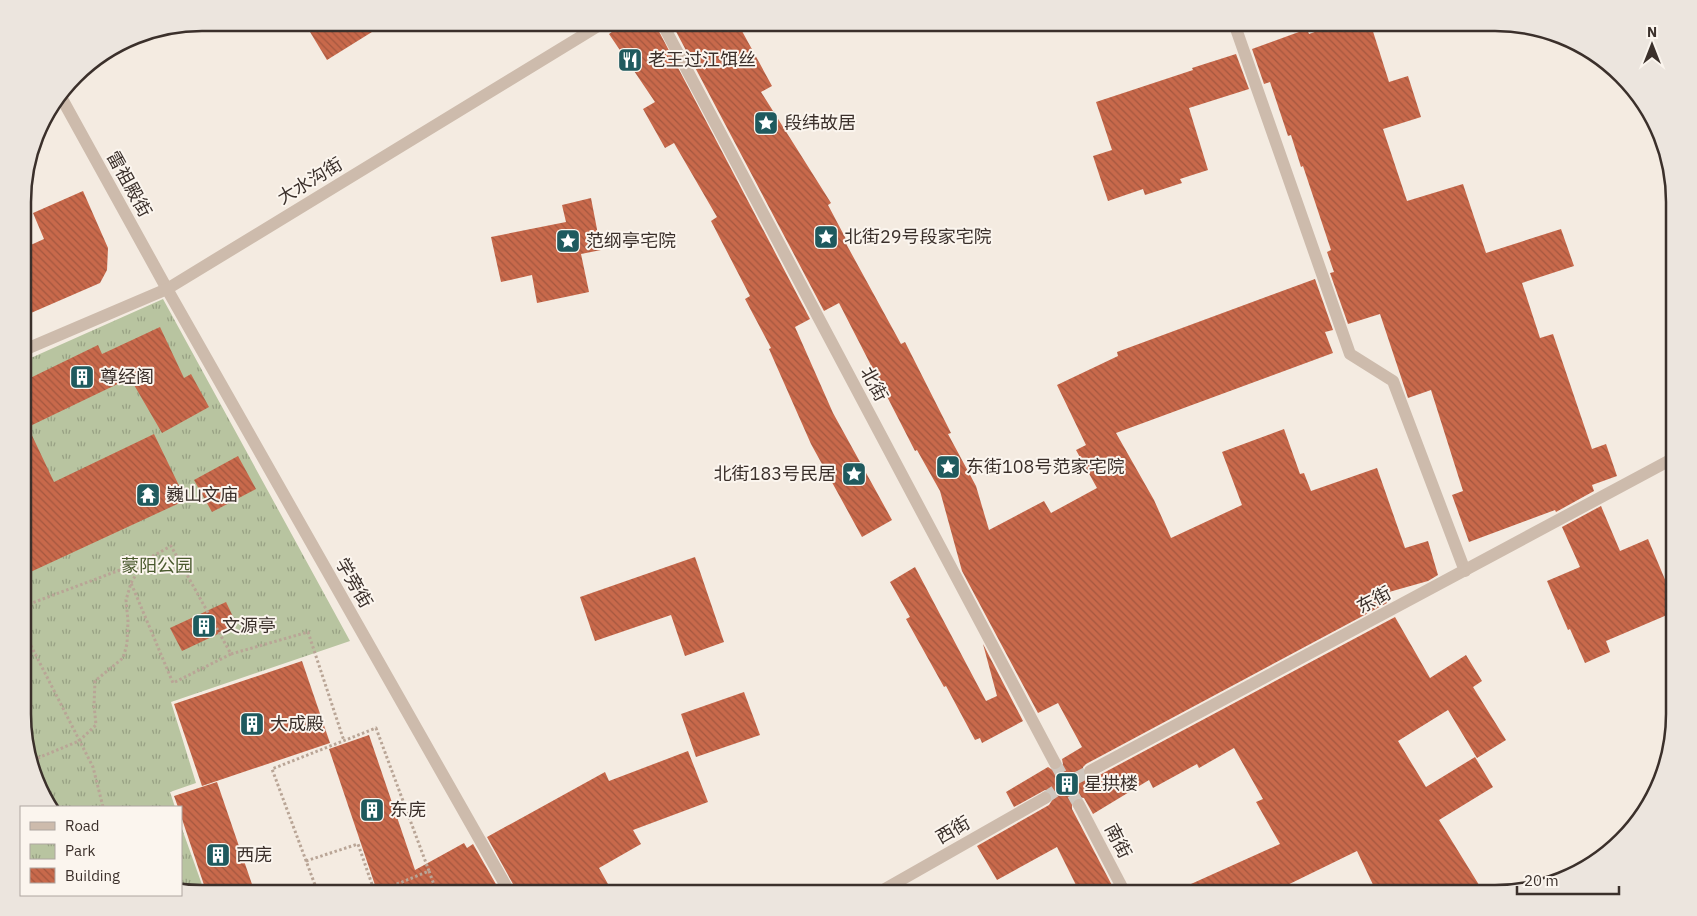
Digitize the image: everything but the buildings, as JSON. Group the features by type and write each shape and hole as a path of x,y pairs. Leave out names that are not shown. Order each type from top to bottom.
{"street":[{"path":"1237,31 1350,354 1393,381 1465,571"},
{"name":"大水沟街","path":"32,347 167,289 587,32"},
{"name":"北街","path":"667,32 1055,763"},
{"name":"雷祖殿街","path":"64,102 167,289"},
{"name":"学旁街","path":"167,289 505,885"},
{"name":"东街","path":"1090,771 1666,462"},
{"name":"西街","path":"893,884 1045,798"},
{"name":"南街","path":"1079,805 1120,884"}],"path":[{"path":"31,603 144,561 171,546 231,654"},
{"path":"37,758 79,741 96,725 94,705 95,681 123,658 127,644 128,621 126,600 131,583 144,561"},
{"path":"131,583 174,683 231,654 308,632 344,741"},
{"path":"31,646 93,767 103,806"},
{"path":"315,885 272,769 376,728 434,885"},
{"path":"306,861 358,844 372,885"},
{"path":"396,885 429,872"}],"green space":[{"name":"蒙阳公园","path":"163,299 350,641 171,702 196,783 170,792 175,806 58,806 44,779 37,758 31,714 32,358"},
{"path":"182,829 202,885 182,883"}],"tunnel":[{"path":"1055,763 1079,805"},
{"path":"1045,798 1067,783 1090,771"}],"place":[{"name":"老王过江饵丝","path":"630,60"},
{"name":"段纬故居","path":"766,123"},
{"name":"北街29号段家宅院","path":"826,237"},
{"name":"范纲亭宅院","path":"568,241"},
{"name":"尊经阁","path":"82,377"},
{"name":"东街108号范家宅院","path":"948,467"},
{"name":"北街183号民居","path":"854,474"},
{"name":"巍山文庙","path":"148,495"},
{"name":"文源亭","path":"204,626"},
{"name":"大成殿","path":"252,724"},
{"name":"星拱楼","path":"1067,784"},
{"name":"东庑","path":"372,810"},
{"name":"西庑","path":"218,855"}]}
